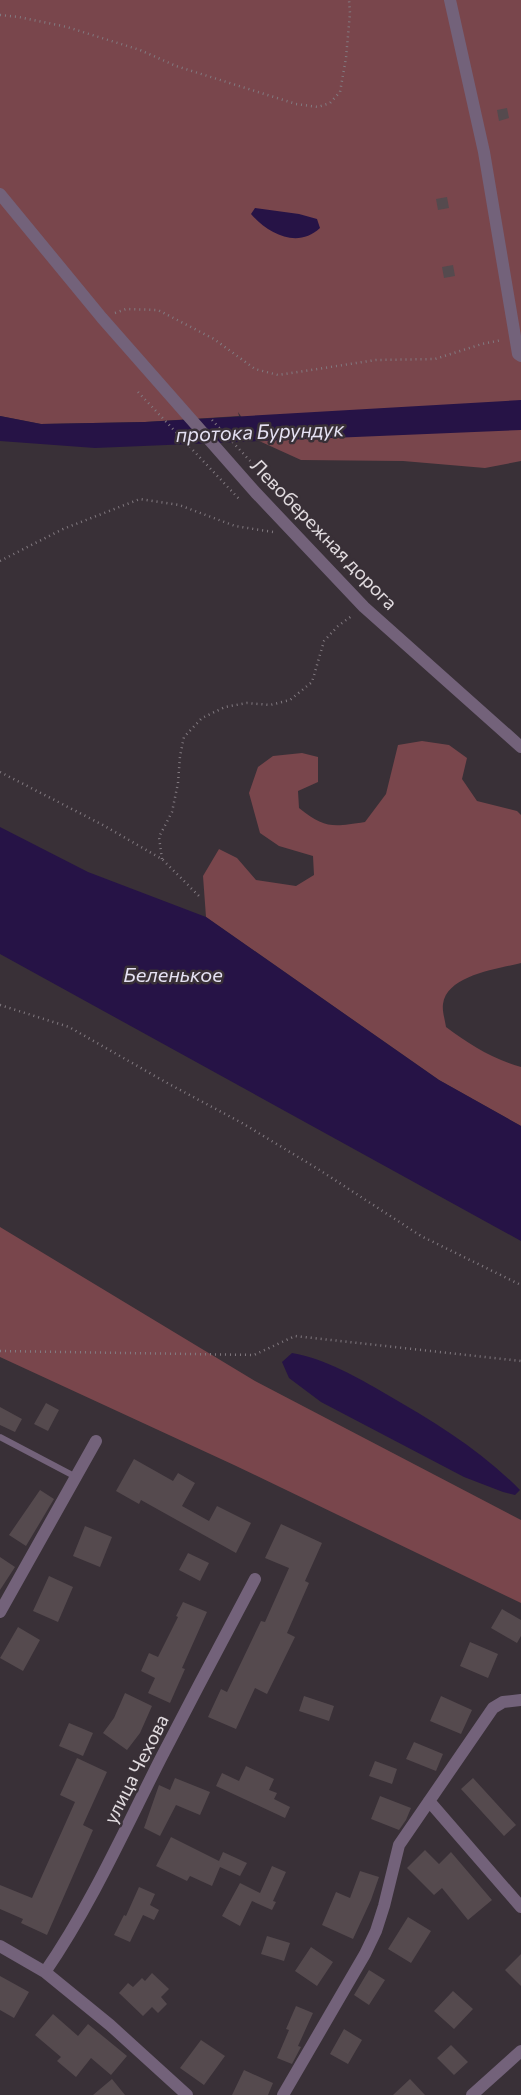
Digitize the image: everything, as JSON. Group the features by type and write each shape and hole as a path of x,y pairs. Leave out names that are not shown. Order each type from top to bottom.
{"street":[{"path":"450,0 484,152 518,354 521,356"},
{"name":"Левобережная дорога","path":"0,194 102,318 256,493 364,607 521,747"},
{"path":"0,1612 96,1441"},
{"name":"улица Чехова","path":"45,1972 68,1939 96,1890 254,1579"},
{"path":"283,2095 365,1954 376,1931 399,1844 493,1708 504,1702 521,1700"},
{"path":"429,1801 521,1907"},
{"path":"0,1946 45,1972 110,2025 187,2095"},
{"path":"472,2095 521,2051"}],"lane":[{"path":"0,1437 76,1477"}],"path":[{"path":"0,15 67,27 140,50 176,66 296,104 318,107 330,104 340,92 346,58 350,13 349,0"},
{"path":"102,318 126,309 158,310 214,339 255,369 278,375 376,360 435,359 482,344 516,338"},
{"path":"138,392 241,501"},
{"path":"209,417 267,480"},
{"path":"0,561 63,529 140,499 179,505 235,526 297,536"},
{"path":"162,859 159,837 172,812 184,736 202,718 225,707 246,704 270,705 290,700 312,682 324,641 338,626 364,607"},
{"path":"0,772 101,824 162,859 200,897"},
{"path":"0,1005 69,1027 242,1123 318,1169 421,1236 521,1285"},
{"path":"0,1351 254,1355 295,1336 521,1362"}],"shaded area":[{"path":"0,0 521,0 521,461 485,468 403,461 301,460 257,440 238,412 239,416 145,422 41,424 0,416"},
{"path":"422,741 449,745 467,758 462,779 477,801 517,811 521,815 521,963 487,971 463,980 447,994 443,1004 443,1013 446,1027 464,1040 500,1059 521,1067 521,1126 439,1080 206,917 203,876 219,849 237,858 256,880 296,886 314,875 313,856 279,846 260,833 249,793 258,767 273,756 302,753 318,757 318,782 298,791 299,808 316,820 330,825 365,822 386,794 398,745"},
{"path":"0,1227 255,1381 521,1520 521,1603 234,1465 0,1357"}],"water":[{"path":"255,208 299,214 317,219 320,228 302,237 284,236 266,228 258,221 251,214"},
{"name":"протока Бурундук","path":"521,400 521,430 95,448 0,441 0,416 41,424 145,422"},
{"name":"Беленькое","path":"0,827 88,872 206,917 439,1080 521,1126 521,1241 0,954"},
{"path":"292,1353 341,1369 421,1415 490,1462 520,1490 515,1495 464,1477 321,1402 289,1378 282,1362"}],"building":[{"path":"507,108 509,118 499,121 497,110"},
{"path":"447,197 449,208 438,210 436,199"},
{"path":"453,265 455,276 444,278 442,267"},
{"path":"46,1403 59,1410 48,1431 34,1424"},
{"path":"0,1407 22,1419 15,1432 0,1425"},
{"path":"134,1459 173,1481 178,1473 195,1483 182,1506 209,1521 217,1506 251,1523 236,1553 141,1500 139,1504 116,1491"},
{"path":"40,1490 54,1499 26,1546 9,1535"},
{"path":"281,1524 322,1543 305,1581 309,1583 287,1633 295,1637 267,1694 255,1688 236,1729 208,1717 221,1689 227,1692 261,1621 265,1622 289,1568 265,1558"},
{"path":"85,1526 112,1537 100,1567 73,1556"},
{"path":"188,1553 209,1563 200,1581 179,1570"},
{"path":"0,1557 15,1567 0,1590"},
{"path":"49,1576 73,1587 58,1622 33,1611"},
{"path":"183,1602 207,1612 182,1668 185,1669 170,1703 148,1693 155,1678 141,1671 149,1653 158,1657 178,1617 176,1616"},
{"path":"502,1609 521,1620 521,1636 517,1643 491,1628"},
{"path":"18,1627 40,1640 23,1671 0,1658"},
{"path":"470,1642 498,1654 488,1678 460,1666"},
{"path":"125,1693 152,1706 140,1733 127,1750 103,1733 114,1718"},
{"path":"304,1696 334,1706 329,1721 299,1711"},
{"path":"441,1696 472,1710 461,1734 430,1721"},
{"path":"69,1723 93,1733 83,1756 59,1746"},
{"path":"414,1742 443,1754 436,1771 406,1759"},
{"path":"77,1758 107,1772 83,1825 93,1830 47,1935 21,1923 23,1919 0,1909 0,1885 32,1898 75,1802 60,1795"},
{"path":"375,1761 397,1769 392,1784 369,1776"},
{"path":"246,1766 274,1779 269,1790 277,1793 274,1799 290,1807 285,1818 216,1786 222,1773 239,1781"},
{"path":"175,1778 210,1792 200,1815 176,1805 160,1836 144,1828 159,1785 170,1790"},
{"path":"473,1778 516,1825 504,1836 461,1789"},
{"path":"380,1796 411,1808 399,1830 371,1819"},
{"path":"171,1837 219,1861 223,1852 247,1863 240,1876 220,1867 212,1886 190,1876 187,1881 156,1866"},
{"path":"425,1850 439,1864 451,1852 492,1900 468,1920 442,1888 434,1895 407,1868"},
{"path":"272,1866 286,1872 273,1901 276,1902 272,1910 252,1901 240,1926 222,1916 240,1883 260,1893"},
{"path":"360,1871 379,1877 371,1900 353,1939 322,1925 336,1892 350,1898"},
{"path":"139,1887 155,1894 150,1905 159,1910 154,1920 143,1915 130,1942 114,1935 124,1915 126,1916"},
{"path":"408,1917 431,1931 411,1963 388,1949"},
{"path":"267,1936 290,1943 284,1961 261,1954"},
{"path":"311,1947 333,1962 317,1986 295,1971"},
{"path":"521,1954 521,1986 505,1970"},
{"path":"369,1970 385,1980 369,2005 354,1995"},
{"path":"152,1973 169,1989 161,1997 167,2004 158,2013 152,2007 143,2016 119,1993 128,1983 133,1987 142,1978 145,1981"},
{"path":"0,1976 29,1992 14,2018 0,2010"},
{"path":"453,1991 473,2009 454,2029 434,2011"},
{"path":"296,2006 313,2013 298,2046 301,2047 292,2064 277,2058 289,2030 286,2029"},
{"path":"53,2014 78,2036 88,2024 127,2056 111,2075 91,2058 76,2077 57,2061 61,2057 35,2035"},
{"path":"344,2029 362,2040 348,2064 330,2054"},
{"path":"201,2040 225,2056 204,2085 180,2068"},
{"path":"451,2045 468,2062 454,2075 437,2058"},
{"path":"244,2070 273,2083 268,2095 232,2095"},
{"path":"112,2079 125,2095 93,2095"},
{"path":"410,2079 425,2095 393,2095"}]}
